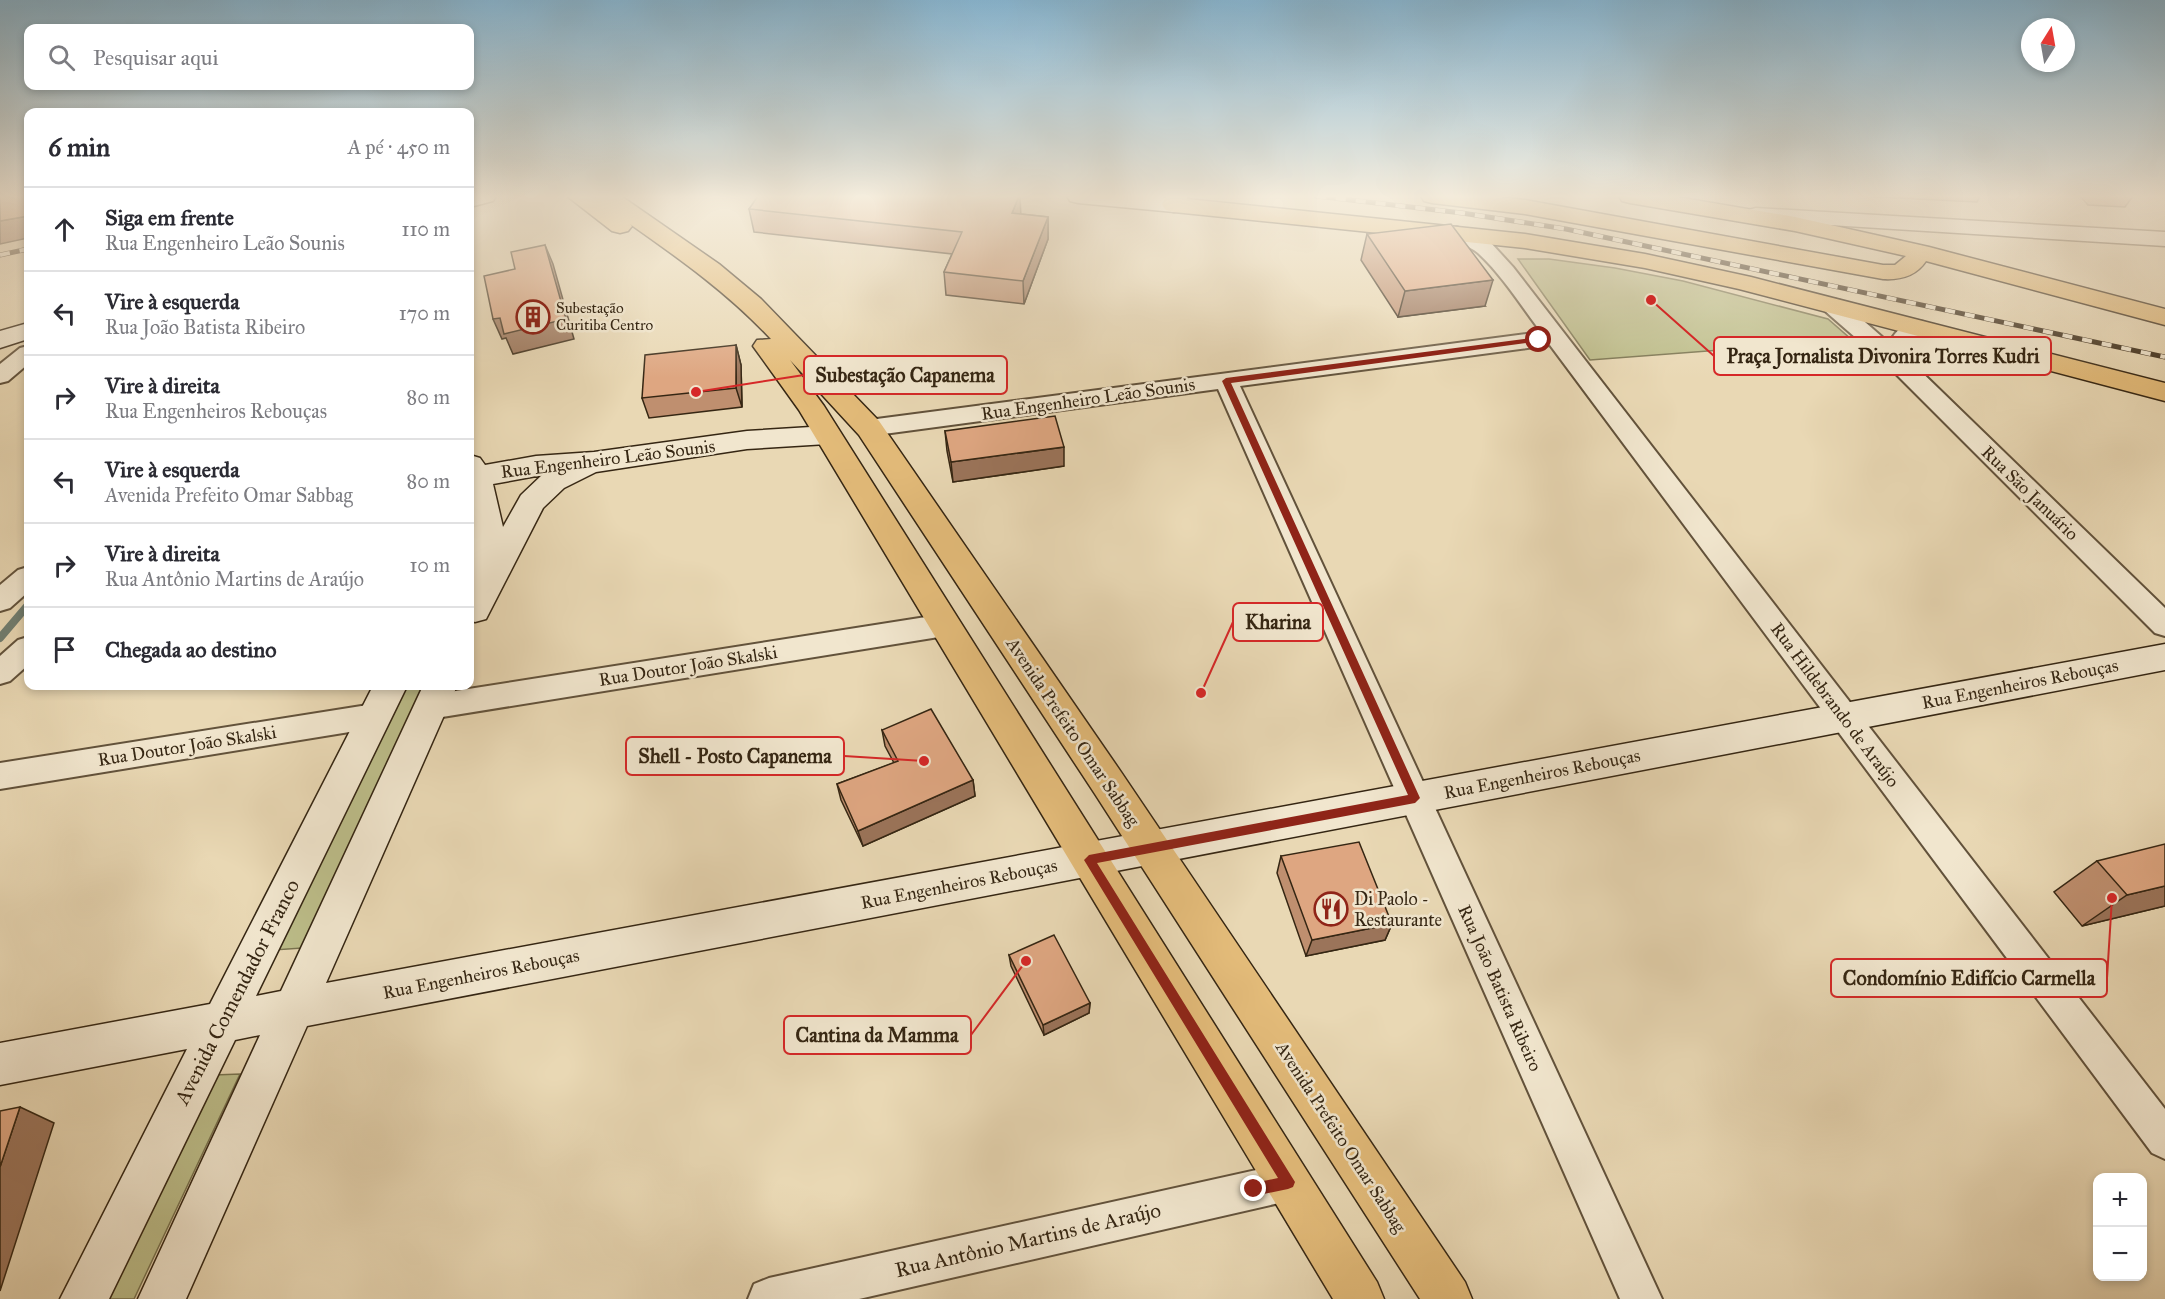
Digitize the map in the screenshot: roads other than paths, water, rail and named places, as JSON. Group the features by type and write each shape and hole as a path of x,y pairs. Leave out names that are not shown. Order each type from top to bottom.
{"main road":[{"path":"664,257 743,308"},
{"path":"692,257 710,269 743,308 819,421 1360,1299"},
{"path":"1618,257 1656,263 1833,306 2165,392"},
{"path":"1799,257 1883,272 1904,271 1913,265 1918,257"},
{"path":"1937,257 2165,317"},
{"name":"Avenida Prefeito Omar Sabbag","path":"743,308 869,428 1448,1299"},
{"path":"0,340 24,332"},
{"name":"Rua Engenheiro Leão Sounis","path":"474,474 594,462 747,440 819,421"},
{"path":"474,612 531,502 554,481 594,462"},
{"path":"474,479 484,505 488,548 486,569 474,609"},
{"name":"Rua Engenheiros Rebouças","path":"0,1064 2165,657"},
{"path":"162,1299 435,696"},
{"name":"Avenida Comendador Franco","path":"84,1299 382,701"}],"street":[{"name":"Rua Hildebrando de Araújo","path":"1493,257 2165,1140"},
{"path":"1506,271 1509,257"},
{"name":"Rua São Januário","path":"1833,306 1895,360 2165,626"},
{"path":"1895,360 1898,345 1904,334 1916,327"},
{"name":"Rua Engenheiro Leão Sounis","path":"869,428 1556,337"},
{"path":"0,376 24,356"},
{"name":"Rua João Batista Ribeiro","path":"1226,381 1641,1299"},
{"path":"0,601 24,580"},
{"name":"Rua Doutor João Skalski","path":"435,696 945,625"},
{"path":"0,673 24,652"},
{"name":"Rua Doutor João Skalski","path":"0,776 382,701"},
{"name":"Rua Antônio Martins de Araújo","path":"769,1299 1288,1182"}],"waterway":[{"path":"0,638 24,610"}],"railway":[{"path":"1695,257 2165,357"}],"place":[{"name":"Praça Jornalista Divonira Torres Kudri","path":"1651,300"},
{"name":"Subestação Curitiba Centro","path":"533,317"},
{"name":"Subestação Capanema","path":"696,392"},
{"name":"Kharina","path":"1201,693"},
{"name":"Shell - Posto Capanema","path":"924,761"},
{"name":"Condomínio Edifício Carmella","path":"2112,898"},
{"name":"Di Paolo - Restaurante","path":"1331,909"},
{"name":"Cantina da Mamma","path":"1026,961"}]}
